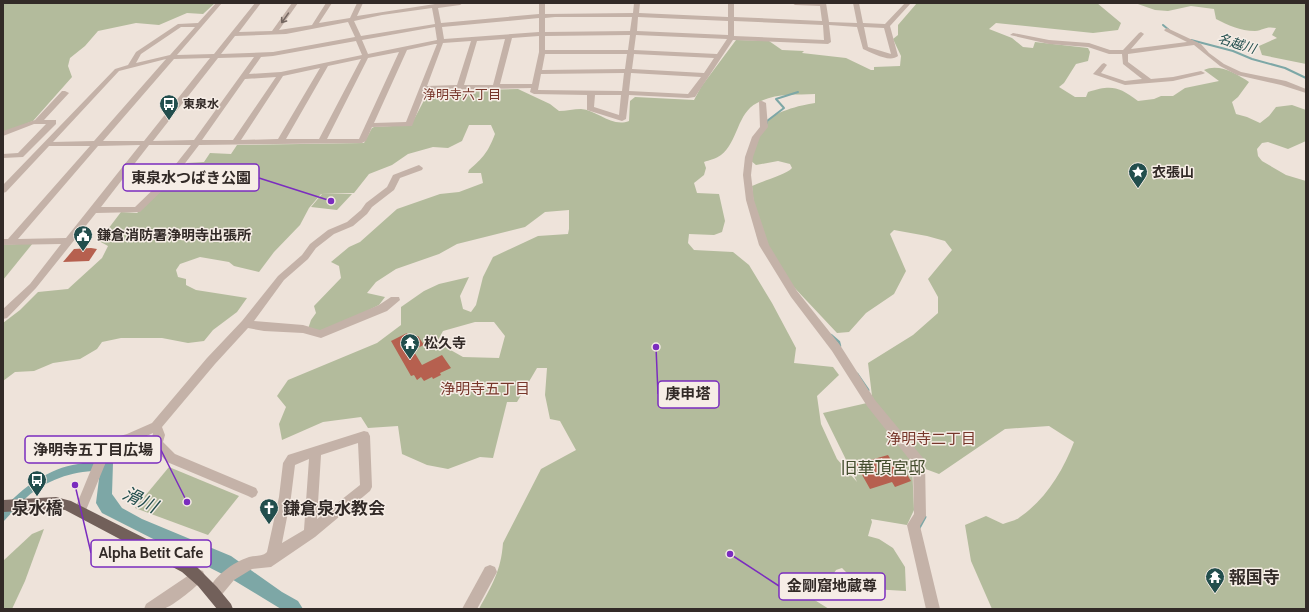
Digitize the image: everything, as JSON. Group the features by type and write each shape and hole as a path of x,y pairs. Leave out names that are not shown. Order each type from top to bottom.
{"main road":[{"path":"3,506 56,502 80,511 181,564 198,576 214,593 226,609"}],"street":[{"path":"7,242 219,3"},
{"path":"3,315 33,286 258,3"},
{"path":"274,33 295,3"},
{"path":"314,27 329,3"},
{"path":"351,20 360,3"},
{"path":"233,34 274,33 460,3"},
{"path":"542,3 542,52 534,92 692,95 731,38 731,3"},
{"path":"591,92 590,108 622,119 637,3"},
{"path":"244,77 281,74 441,41 475,38 542,34 633,33 828,42 823,4 795,3"},
{"path":"856,3 865,48 892,57 895,56 888,26"},
{"path":"888,26 908,3"},
{"path":"370,125 409,124 441,41 435,6"},
{"path":"3,190 117,70 172,56 259,55 288,51 358,37 438,25 542,16 635,15 888,26"},
{"path":"351,20 366,56"},
{"path":"131,66 138,53 180,26 199,25"},
{"path":"1167,30 1199,45 1207,54 1222,66 1239,74 1282,83 1306,91"},
{"path":"1141,34 1125,52 1125,63 1149,81"},
{"path":"1012,35 1044,42 1089,45 1109,52 1125,52 1194,43"},
{"path":"496,87 509,36"},
{"path":"460,87 475,38"},
{"path":"47,144 362,141 404,48"},
{"path":"542,52 630,52 718,56"},
{"path":"94,210 137,210 167,181 259,55"},
{"path":"321,142 366,56"},
{"path":"280,142 326,64"},
{"path":"1104,65 1097,74 1125,83 1173,79 1201,73"},
{"path":"538,72 628,72 705,75"},
{"path":"236,142 281,74"},
{"path":"423,88 535,86"},
{"path":"38,121 65,93"},
{"path":"762,103 764,127 756,137 749,157 747,175 750,200 764,245 794,294 836,348 871,403 919,462 920,516 913,526 932,609"},
{"path":"3,134 38,121 53,122 20,155 3,156"},
{"path":"80,511 100,460 110,444 130,438 156,426 246,324 281,278 305,258 313,246 331,232 350,224 364,212 369,205 392,188 396,177 419,168"},
{"path":"7,242 69,241"},
{"path":"246,324 264,327 303,329 321,334 384,308 395,300"},
{"path":"156,426 159,435 157,443 171,458 252,492"},
{"path":"214,593 229,575 251,563 266,562 310,533 366,487 364,436 292,459 289,462 273,556"},
{"path":"310,533 315,452"},
{"path":"469,609 474,597 490,572"},
{"path":"151,609 175,594 198,576"}],"green space":[{"path":"3,3 215,3 203,14 187,13 159,25 136,23 98,31 85,46 70,58 68,66 72,77 33,121 3,133"},
{"path":"917,3 1097,3 1121,23 1118,30 1093,33 996,23 989,29 1012,38 1023,47 1033,48 1035,42 1088,48 1090,52 1088,61 1076,64 1064,83 1059,87 1075,97 1086,97 1088,92 1103,88 1114,88 1125,92 1138,101 1154,99 1161,96 1173,96 1185,88 1219,81 1204,70 1216,68 1228,70 1249,82 1238,97 1232,102 1236,114 1260,123 1269,116 1276,107 1292,105 1306,110 1306,141 1288,149 1268,142 1262,143 1257,149 1258,156 1262,161 1286,175 1306,181 1306,609 992,609 971,561 965,525 986,516 1003,524 1014,520 1029,510 1046,493 1059,474 1074,442 1049,426 1005,429 939,474 912,464 914,510 907,525 871,519 872,522 868,536 879,539 893,548 905,567 906,591 872,589 860,574 852,578 842,568 836,570 826,586 813,599 829,609 479,609 498,570 503,543 541,469 576,450 560,421 550,419 545,395 547,368 537,368 517,402 507,402 493,458 480,457 448,469 427,465 402,454 398,426 368,428 361,417 323,422 282,440 279,424 286,407 277,396 288,380 377,343 401,325 401,307 424,291 439,284 469,277 460,296 463,309 471,312 476,305 483,277 493,257 538,236 568,234 569,210 545,212 525,227 457,244 439,254 396,269 376,282 367,293 385,297 379,305 332,328 316,331 308,329 311,320 316,313 314,306 341,278 339,266 331,262 349,247 360,242 397,209 440,194 459,192 483,183 481,173 468,173 490,146 495,134 491,125 469,125 462,141 448,148 433,147 408,154 392,165 369,174 354,193 321,194 309,208 300,225 274,252 259,272 234,266 229,262 200,257 180,264 176,270 178,277 186,279 186,285 196,290 247,298 237,312 213,330 204,341 188,343 162,338 121,338 102,342 97,349 80,359 53,363 34,371 15,372 3,381 3,323 20,310 38,292 68,289 102,258 108,246 99,241 121,212 137,213 167,185 187,163 204,162 210,153 231,154 237,145 364,143 374,127 411,125 429,91 518,89 550,104 559,111 581,109 587,110 611,121 623,123 629,121 630,101 635,97 694,100 701,87 736,40 769,41 782,50 804,51 802,53 846,58 874,70 874,67 900,66 901,56 893,39 898,35 898,25","holes":["815,94 815,103 802,105 787,110 773,116 768,120 762,129 750,160 756,165 778,161 790,164 792,168 789,171 752,186 757,237 775,267 837,333 849,332 866,313 894,294 906,271 890,234 894,230 945,241 952,250 928,279 938,297 938,313 913,335 868,363 872,396 867,403 823,413 857,482 837,459 821,424 817,396 839,375 833,367 794,363 796,348 772,303 749,265 733,252 694,250 688,243 689,234 714,235 722,232 725,221 719,194 697,193 694,183 704,175 706,168 704,162 721,155 727,149 741,120 750,108 757,103 778,96","475,322 494,322 505,336 499,358 463,357 440,344 438,340 443,331"]},
{"path":"1135,3 1306,3 1306,64 1262,55 1259,46 1277,38 1272,35 1276,28 1267,28 1258,31 1239,29 1216,19 1214,9 1191,6 1168,11 1155,10"},
{"path":"322,194 352,194 337,210 311,207"},
{"path":"33,243 3,280 3,245"},
{"path":"169,467 239,496 208,535 135,508"},
{"path":"44,529 25,581 12,609 3,609 3,561 32,534"}],"water":[{"path":"103,462 113,463 112,494 122,508 142,519 231,556 282,592 298,601 303,609 281,609 230,578 102,513 96,503 100,471 71,474 52,481 27,497 3,522 3,509 10,501 27,487 47,474 67,466"}],"building":[{"name":"鎌倉消防署浄明寺出張所","path":"74,249 97,249 89,261 63,262"},
{"name":"松久寺","path":"407,333 411,340 418,336 424,345 413,350 422,365 442,355 451,368 440,373 441,375 433,379 432,377 424,381 421,377 417,380 414,375 411,376 391,341"},
{"name":"旧華頂宮邸","path":"888,455 899,473 905,471 911,481 895,487 892,482 870,489 856,464"}],"waterway":[{"name":"名越川","path":"1163,25 1169,30"},
{"name":"名越川","path":"1191,40 1233,51 1252,59 1285,68 1306,78"},
{"path":"767,123 767,121 784,108 776,99 798,92"},
{"path":"831,335 839,342 840,346"},
{"path":"857,374 868,390"},
{"path":"919,528 925,517"}],"place":[{"name":"東泉水","path":"169,121"},
{"name":"衣張山","path":"1138,189"},
{"name":"東泉水つばき公園","path":"331,201"},
{"name":"鎌倉消防署浄明寺出張所","path":"83,252"},
{"name":"庚申塔","path":"656,347"},
{"name":"松久寺","path":"410,360"},
{"name":"Alpha Betit Cafe","path":"75,485"},
{"name":"泉水橋","path":"37,497"},
{"name":"浄明寺五丁目広場","path":"187,502"},
{"name":"鎌倉泉水教会","path":"269,525"},
{"name":"金剛窟地蔵尊","path":"730,554"},
{"name":"報国寺","path":"1215,594"}],"district":[{"name":"浄明寺六丁目","path":"462,94"},
{"name":"浄明寺五丁目","path":"485,389"},
{"name":"浄明寺二丁目","path":"931,439"}],"water label":[{"name":"滑川","path":"140,500"}]}
